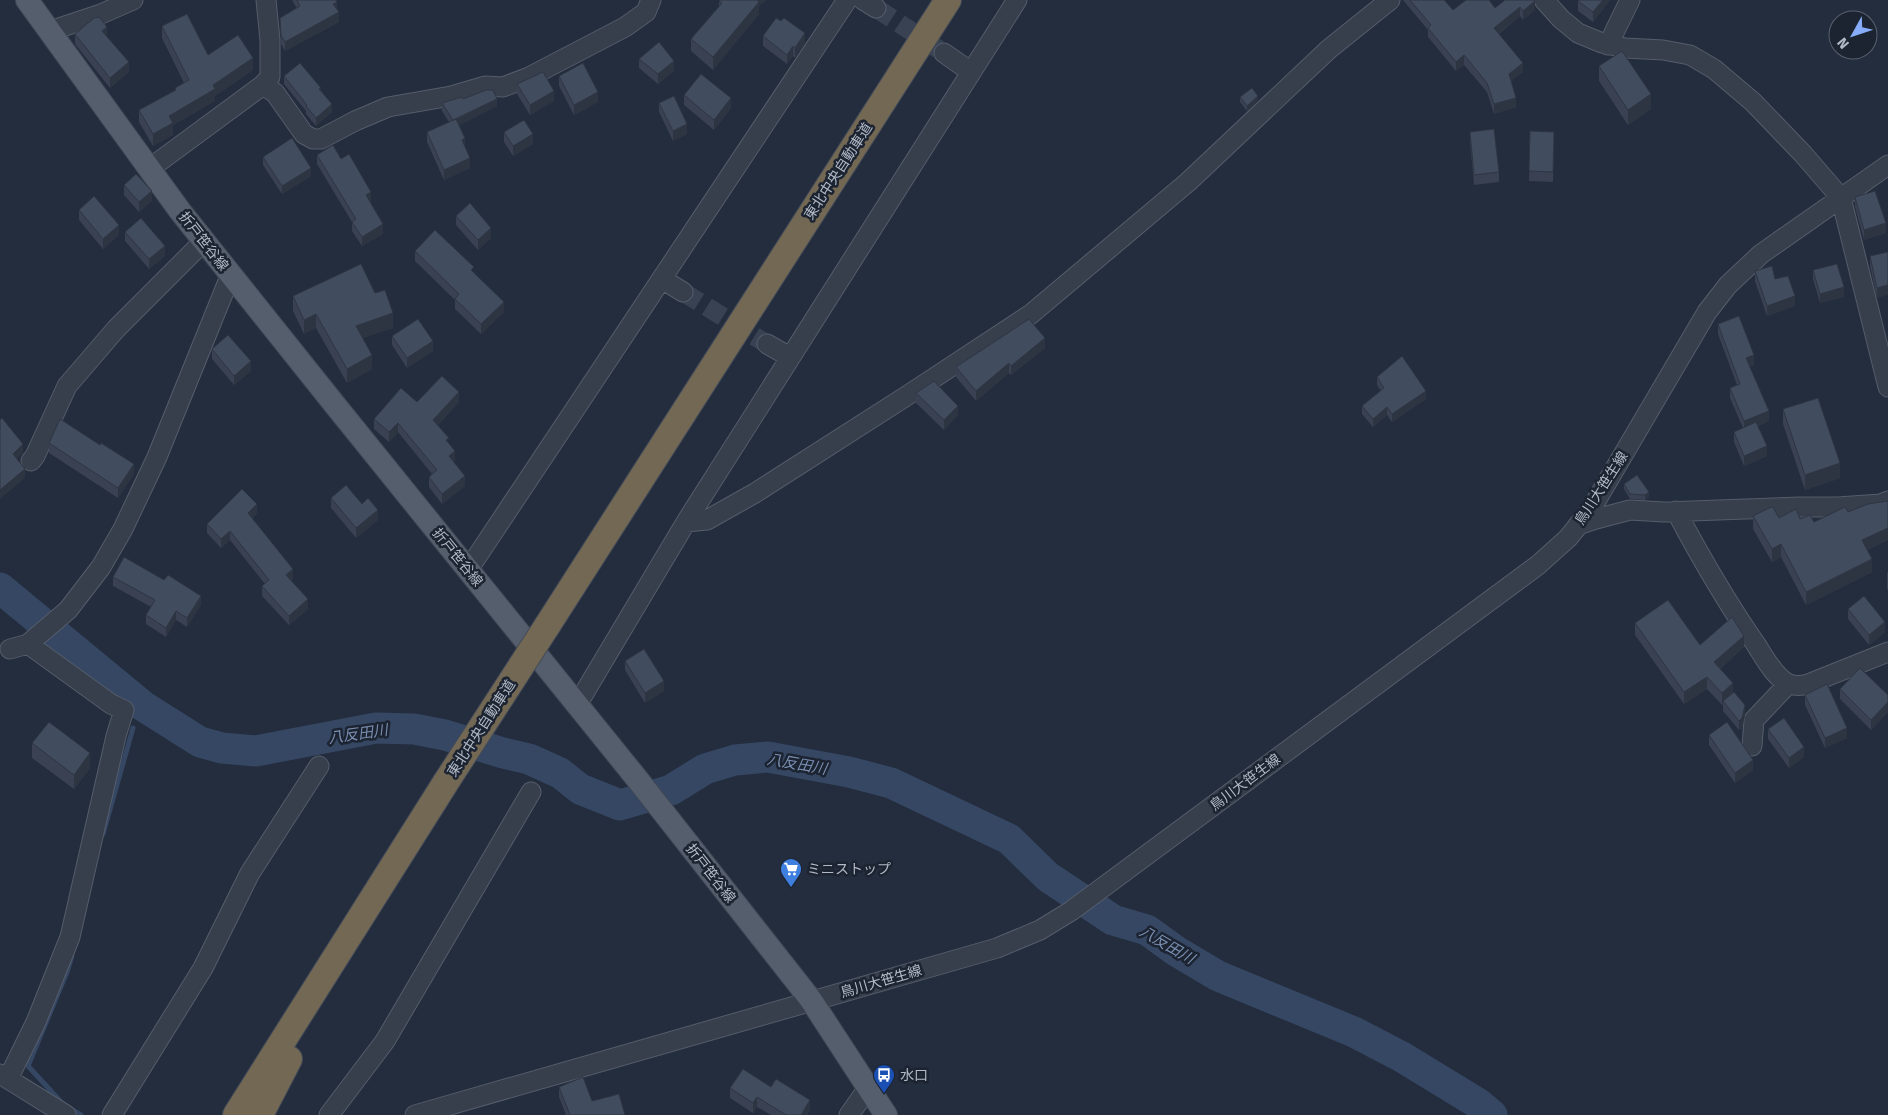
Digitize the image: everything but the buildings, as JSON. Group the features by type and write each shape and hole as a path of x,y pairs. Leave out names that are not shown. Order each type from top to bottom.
{"highway":[{"name":"東北中央自動車道","path":"728,342 930,0"},
{"name":"東北中央自動車道","path":"238,1111 446,782 948,0"}],"main road":[{"name":"折戸笹谷線","path":"27,0 204,241 638,780 811,1000 886,1115"}],"street":[{"path":"50,31 101,14 133,0"},
{"path":"149,168 263,86 270,77 270,40 266,0"},
{"path":"263,86 275,93 304,134 313,139 321,139 355,121 388,107 451,96 485,86 503,87 529,77 625,27 646,12 651,0"},
{"path":"468,570 847,0"},
{"path":"577,705 686,522 1017,0"},
{"path":"686,522 707,520 755,492 908,396 1031,314 1188,182 1329,49 1390,0"},
{"path":"1544,0 1560,19 1578,33 1625,48 1663,50 1690,55 1714,69 1752,102 1803,154 1841,198 1888,386"},
{"path":"1608,44 1630,0"},
{"path":"944,53 971,72"},
{"name":"鳥川大笹生線","path":"415,1115 997,948 1040,930 1071,911 1538,565 1568,538 1590,511 1707,312 1728,286 1761,254 1888,165"},
{"path":"31,461 67,386 116,329 204,241"},
{"path":"66,1115 4,1077 36,1022 70,936 116,736 124,710 111,704 25,643 68,610 101,567 123,529 157,457 231,274"},
{"path":"662,279 683,292"},
{"path":"767,344 790,357"},
{"path":"1578,526 1630,510 1676,512 1838,507 1888,502"},
{"path":"1676,512 1703,562 1736,615 1773,670 1788,684 1802,686 1888,652"},
{"path":"1752,746 1754,720 1788,684"},
{"path":"112,1115 203,968 250,873 319,766"},
{"path":"329,1115 386,1041 531,792"},
{"path":"849,1115 868,1088"}],"waterway":[{"name":"八反田川","path":"0,588 143,706 200,742 222,748 256,751 376,728 414,729 445,735 529,759 560,773 580,789 620,805 671,790 705,769 735,760 768,757 849,772 891,783 1009,839 1048,877 1113,920 1147,930 1176,951 1218,976 1354,1032 1402,1057 1479,1104 1492,1115"},
{"path":"103,834 133,728"},
{"path":"62,1103 28,1066 72,956"},
{"path":"69,1108 81,1115"}],"tunnel":[{"path":"876,8 944,53"},
{"path":"683,292 767,344"}],"place":[{"name":"ミニストップ","path":"791,888"},
{"name":"水口","path":"884,1094"}]}
